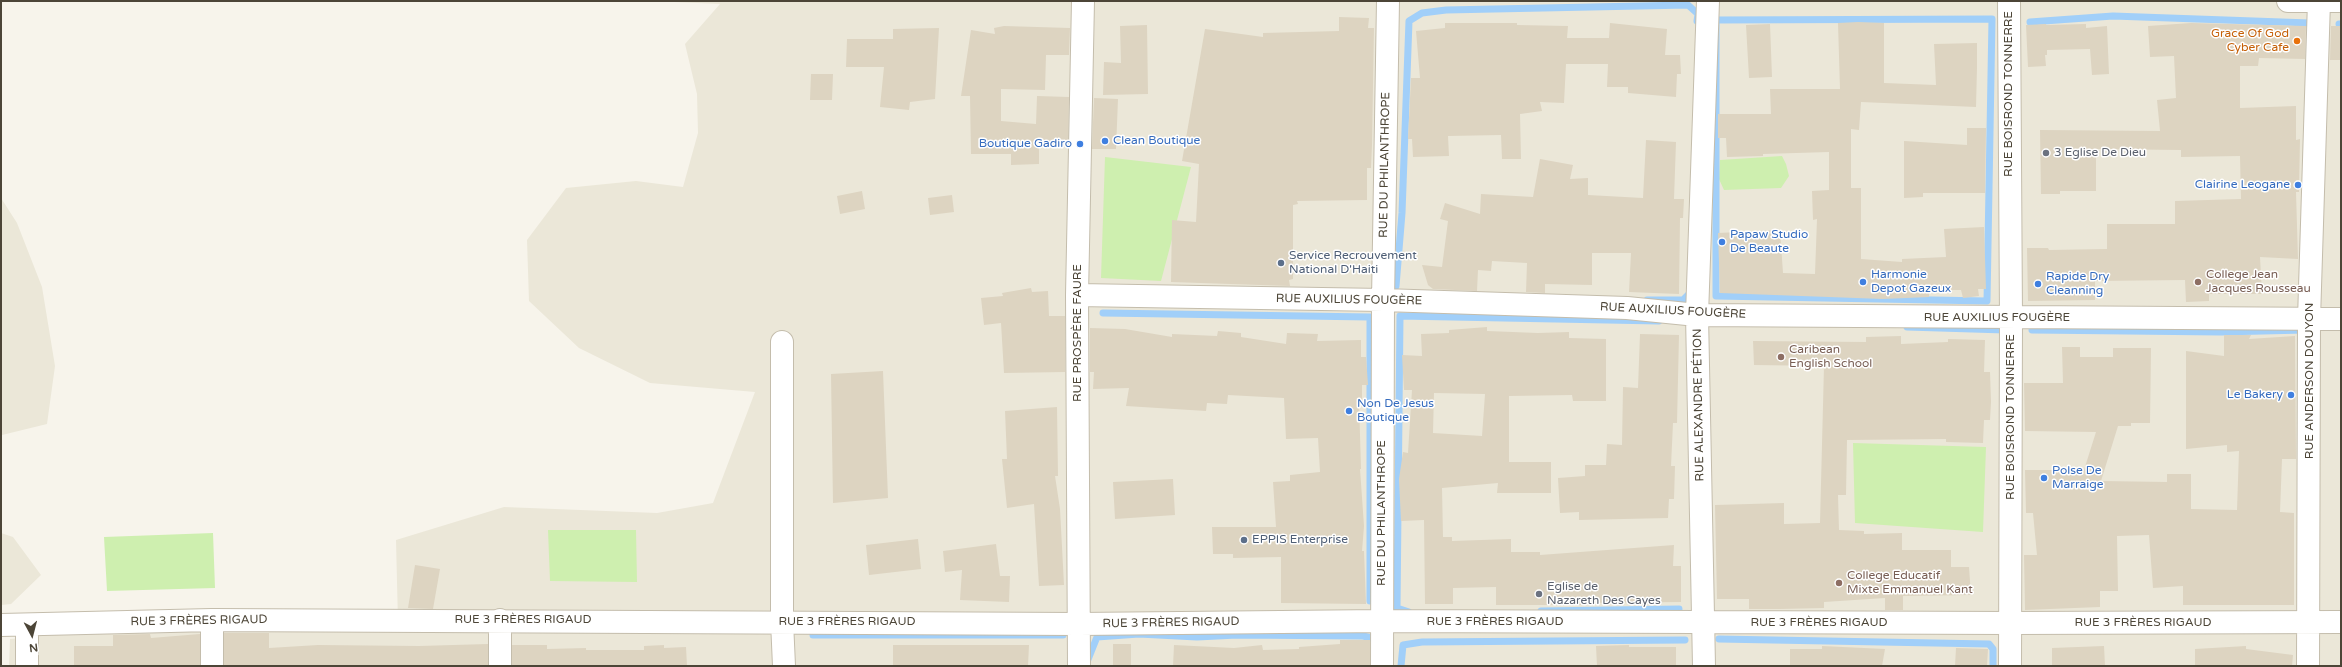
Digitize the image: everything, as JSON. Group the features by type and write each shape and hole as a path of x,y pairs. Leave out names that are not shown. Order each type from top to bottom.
{"street":[{"name":"RUE PROSPÈRE FAURE","path":"1079,666 1077,295 1083,1"},
{"name":"RUE DU PHILANTHROPE","path":"1382,666 1383,300 1388,1"},
{"name":"RUE ALEXANDRE PÉTION","path":"1704,666 1697,315 1708,1"},
{"name":"RUE BOISROND TONNERRE","path":"2008,1 2011,318 2010,666"},
{"path":"2288,1 2341,2"},
{"name":"RUE ANDERSON DOUYON","path":"2308,666 2310,622 2309,319 2320,1"},
{"name":"RUE AUXILIUS FOUGÈRE","path":"1077,295 1383,300 1627,308 1697,315 2341,319"},
{"path":"782,342 782,621 784,666"},
{"path":"212,620 212,666"},
{"name":"RUE 3 FRÈRES RIGAUD","path":"1,625 212,620 782,621 1079,624 1382,621 1704,623 2341,622"},
{"path":"500,620 500,666"},
{"path":"27,624 27,666"}],"shaded area":[{"path":"651,1 2341,1 2341,666 9,666 10,639 23,638 23,633 398,623 396,540 504,507 657,513 713,503 755,392 650,383 579,348 529,301 527,240 566,188 636,181 683,187 698,133 697,94 685,44 720,4"},
{"path":"1,198 17,223 42,287 55,366 47,424 2,435"},
{"path":"1,533 13,537 41,575 11,604 1,605"}],"green space":[{"path":"1782,156 1789,176 1781,188 1724,190 1719,179 1720,160"},
{"path":"1105,157 1191,167 1161,281 1101,278"},
{"path":"1853,443 1986,447 1983,532 1855,523"},
{"path":"548,530 636,530 637,582 550,581"},
{"path":"213,533 215,588 107,591 104,537"}],"building":[{"path":"1339,17 1369,18 1368,28 1374,28 1372,145 1371,168 1367,168 1367,200 1297,201 1298,204 1293,205 1293,279 1289,280 1290,286 1171,282 1172,220 1196,222 1199,164 1182,161 1205,29 1263,37 1263,33 1339,31"},
{"path":"1445,23 1517,23 1517,25 1568,26 1567,38 1609,38 1610,23 1667,29 1665,55 1680,55 1681,74 1677,74 1676,97 1628,93 1628,87 1607,87 1608,64 1566,64 1564,103 1540,102 1542,111 1520,114 1521,159 1502,159 1501,135 1448,136 1449,156 1413,157 1412,139 1408,139 1411,78 1420,78 1416,31 1445,28"},
{"path":"1838,23 1884,23 1884,83 1936,85 1934,44 1977,43 1976,107 1861,102 1859,130 1851,129 1851,188 1861,188 1861,259 1902,262 1902,259 1946,257 1944,229 1984,227 1986,289 1978,289 1979,296 1963,298 1961,290 1929,290 1929,297 1883,299 1720,293 1718,233 1780,230 1783,273 1815,274 1817,219 1813,220 1812,191 1829,190 1829,152 1763,154 1763,156 1727,157 1726,138 1718,138 1718,114 1771,114 1770,89 1840,89"},
{"path":"2191,23 2306,26 2305,59 2259,58 2258,66 2240,66 2240,108 2296,106 2296,140 2300,139 2299,192 2296,192 2298,259 2260,257 2262,294 2209,294 2209,301 2186,302 2185,280 2095,281 2095,300 2028,301 2027,248 2048,248 2049,250 2107,249 2107,224 2175,224 2175,201 2241,199 2240,156 2181,157 2181,150 2096,149 2096,191 2060,191 2060,194 2041,194 2040,130 2160,131 2157,100 2176,98 2174,56 2150,57 2148,26"},
{"path":"1770,24 1772,77 1749,78 1746,25"},
{"path":"2086,24 2086,28 2107,26 2109,74 2092,75 2090,49 2047,50 2047,55 2045,55 2046,66 2028,67 2026,25"},
{"path":"1147,25 1148,94 1103,95 1104,62 1121,63 1120,26"},
{"path":"1004,26 1070,28 1069,55 1046,55 1045,90 1001,89 1001,121 1036,124 1037,96 1069,97 1068,146 1039,142 1039,164 1011,165 1011,154 971,154 970,96 961,96 971,30 995,34 994,28"},
{"path":"2331,26 2341,26 2341,60 2330,60"},
{"path":"939,28 935,99 910,102 909,110 880,107 884,67 846,67 847,39 893,39 893,29"},
{"path":"811,74 833,74 832,100 810,100"},
{"path":"1094,98 1118,99 1116,149 1092,149"},
{"path":"1967,128 1986,128 1985,193 1923,193 1923,197 1904,198 1904,141 1967,145"},
{"path":"1646,140 1676,142 1674,199 1684,199 1683,218 1680,218 1679,294 1629,292 1631,253 1592,253 1592,285 1545,284 1545,293 1526,292 1527,263 1492,261 1491,271 1478,270 1477,291 1433,289 1428,285 1422,265 1442,267 1448,221 1440,219 1445,203 1480,214 1481,194 1533,197 1540,159 1573,165 1570,179 1588,178 1588,195 1643,198"},
{"path":"862,191 865,209 840,214 837,196"},
{"path":"952,195 954,212 930,215 928,198"},
{"path":"1031,288 1032,292 1048,291 1049,316 1065,316 1065,372 1004,373 1001,323 984,325 981,298 1003,296 1002,293"},
{"path":"1487,327 1487,331 1538,333 1569,332 1569,338 1606,339 1606,401 1573,401 1572,395 1509,396 1509,462 1551,462 1551,493 1497,493 1498,483 1442,488 1443,537 1452,537 1452,541 1511,539 1511,552 1540,552 1540,555 1674,545 1673,566 1681,566 1681,602 1581,603 1581,605 1496,605 1496,587 1453,588 1453,604 1425,604 1424,520 1401,521 1399,479 1403,452 1408,453 1412,390 1404,390 1402,355 1422,356 1421,334 1449,333 1449,330","holes":["1434,393 1485,394 1482,436 1433,433"]},
{"path":"1090,328 1125,329 1172,337 1172,334 1217,336 1218,331 1241,333 1241,337 1286,344 1287,333 1318,334 1317,341 1361,340 1361,357 1366,357 1368,385 1362,385 1362,401 1359,401 1360,469 1364,526 1362,551 1364,551 1366,604 1281,603 1281,557 1233,558 1233,554 1213,554 1212,527 1276,527 1273,482 1290,481 1290,475 1320,472 1318,438 1286,439 1284,398 1228,395 1227,404 1207,403 1206,411 1126,406 1129,388 1093,389 1094,372 1090,372"},
{"path":"1640,334 1679,335 1677,423 1673,423 1671,466 1675,466 1674,499 1669,499 1668,518 1579,520 1579,512 1560,513 1558,478 1585,476 1585,465 1606,465 1607,444 1622,445 1623,387 1638,388"},
{"path":"2224,335 2251,335 2249,339 2295,336 2296,459 2282,459 2280,512 2294,513 2294,605 2183,605 2183,586 2153,588 2149,535 2117,536 2118,591 2100,591 2100,607 2025,610 2024,555 2037,555 2033,513 2026,513 2025,470 2084,470 2096,432 2025,431 2024,383 2063,383 2062,347 2080,347 2080,357 2113,357 2113,348 2151,348 2150,423 2131,423 2131,426 2118,426 2101,481 2167,482 2167,474 2191,474 2191,509 2237,510 2239,451 2227,452 2227,445 2186,449 2186,351 2224,356"},
{"path":"1901,336 1901,344 1948,342 1948,339 1985,340 1984,372 1990,372 1991,402 1990,420 1984,420 1983,443 1946,442 1946,439 1847,440 1846,495 1838,495 1839,530 1864,531 1864,534 1902,533 1902,550 1951,550 1951,567 1969,567 1971,595 1903,596 1903,610 1885,610 1885,598 1824,602 1824,608 1780,609 1749,609 1749,599 1717,599 1715,505 1784,503 1784,524 1820,523 1824,366 1754,365 1753,341 1866,342 1866,337"},
{"path":"883,371 888,498 833,503 831,374"},
{"path":"1057,407 1058,476 1055,476 1060,509 1064,585 1039,586 1034,504 1007,508 1002,459 1007,459 1005,411"},
{"path":"1173,479 1175,515 1115,519 1113,482"},
{"path":"918,539 921,569 869,575 866,545"},
{"path":"996,544 1000,576 1010,576 1009,602 960,600 962,570 945,572 943,551"},
{"path":"415,565 440,569 433,609 408,608"},
{"path":"224,633 269,633 269,648 318,645 419,646 488,644 488,666 224,666"},
{"path":"150,634 151,638 200,634 200,666 74,666 74,646 113,646 113,635"},
{"path":"1340,640 1370,640 1370,666 1173,666 1174,645 1234,648 1262,645 1263,650 1299,649 1299,647 1340,644"},
{"path":"1113,644 1131,644 1131,666 1113,666"},
{"path":"512,645 547,645 547,649 586,648 586,650 644,650 644,646 664,645 664,648 686,647 687,666 512,666"},
{"path":"893,645 1029,645 1028,666 893,666"},
{"path":"1629,645 1629,647 1676,647 1676,666 1597,666 1596,646"},
{"path":"1822,646 1885,649 1882,666 1790,666 1790,649 1822,649"},
{"path":"2104,646 2105,666 2052,666 2052,648"},
{"path":"2246,646 2246,649 2293,655 2292,666 2195,666 2195,649"},
{"path":"1956,648 1988,649 1987,666 1955,666"}],"waterway":[{"path":"1396,286 1402,213 1409,21 1422,13 1446,10 1688,5 1698,14 1697,21"},
{"path":"2030,22 2113,16 2310,23"},
{"path":"1992,19 1987,301 1716,296 1716,20 1992,19"},
{"path":"1647,300 1683,300 1690,293 1690,289"},
{"path":"1103,313 1370,317 1370,601"},
{"path":"1409,612 1397,608 1400,316 1659,321"},
{"path":"1907,327 2005,330"},
{"path":"2032,330 2221,332 2305,330"},
{"path":"1541,611 1679,609"},
{"path":"1087,662 1097,637 1139,634 1197,637 1237,635 1363,636 1376,639 1376,642"},
{"path":"813,635 1063,635"},
{"path":"1719,639 1989,644 1993,649 1993,666"},
{"path":"1401,666 1403,645 1422,642 1685,640"}],"place":[{"name":"Grace Of God Cyber Cafe","path":"2297,41"},
{"name":"Clean Boutique","path":"1105,141"},
{"name":"Boutique Gadiro","path":"1080,144"},
{"name":"3 Eglise De Dieu","path":"2046,153"},
{"name":"Clairine Leogane","path":"2298,185"},
{"name":"Papaw Studio De Beaute","path":"1722,242"},
{"name":"Service Recrouvement National D'Haiti","path":"1281,263"},
{"name":"Harmonie Depot Gazeux","path":"1863,282"},
{"name":"College Jean Jacques Rousseau","path":"2198,282"},
{"name":"Rapide Dry Cleanning","path":"2038,284"},
{"name":"Caribean English School","path":"1781,357"},
{"name":"Le Bakery","path":"2291,395"},
{"name":"Non De Jesus Boutique","path":"1349,411"},
{"name":"Polse De Marraige","path":"2044,478"},
{"name":"EPPIS Enterprise","path":"1244,540"},
{"name":"College Educatif Mixte Emmanuel Kant","path":"1839,583"},
{"name":"Eglise de Nazareth Des Cayes","path":"1539,594"}]}
